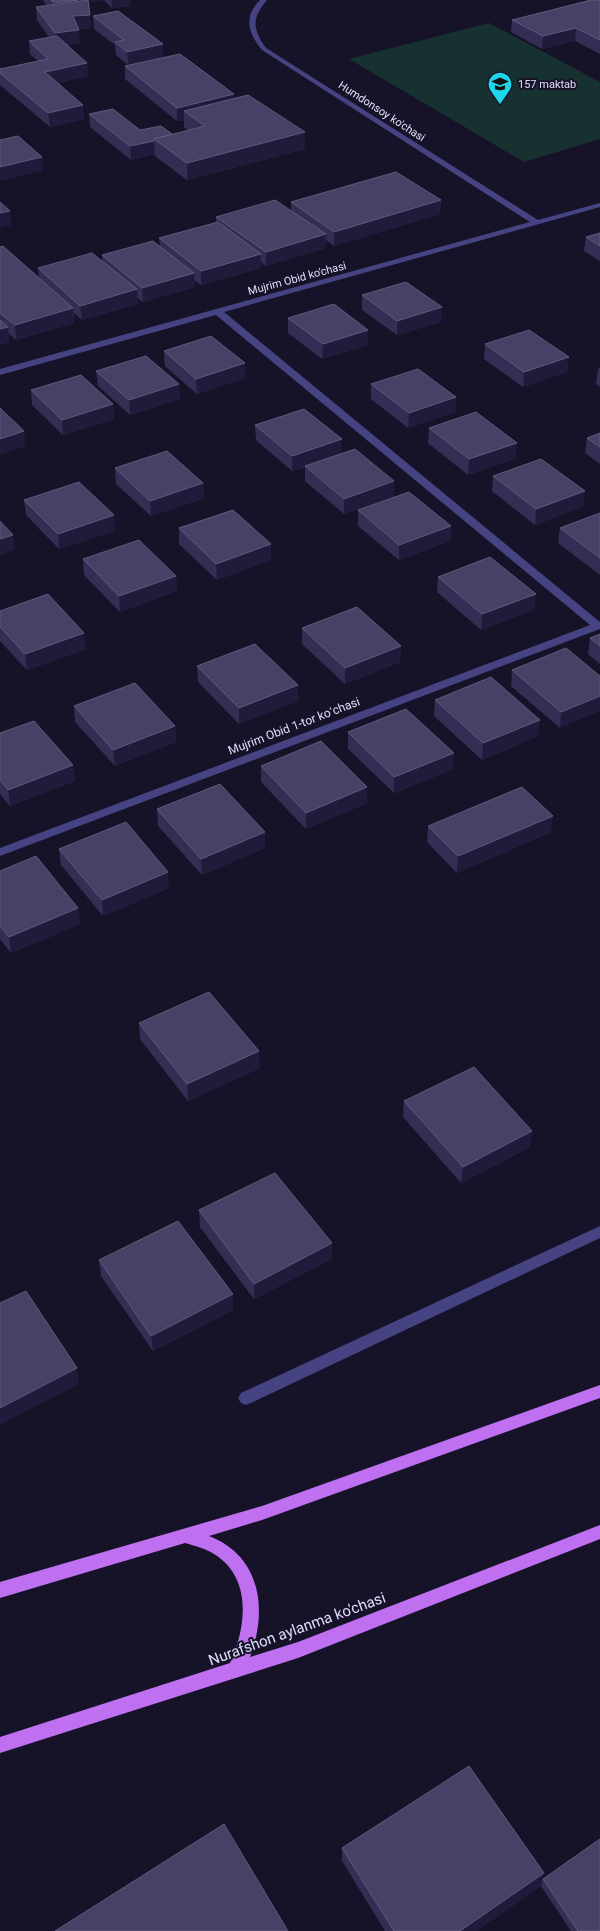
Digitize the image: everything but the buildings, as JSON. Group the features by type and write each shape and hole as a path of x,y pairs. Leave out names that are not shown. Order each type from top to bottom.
{"main road":[{"path":"0,1590 262,1512 600,1391"},
{"name":"Nurafshon aylanma ko'chasi","path":"0,1745 298,1650 600,1532"},
{"path":"186,1536 207,1542 227,1554 241,1570 250,1588 252,1608 251,1629 246,1650 236,1670"}],"street":[{"name":"Humdonsoy ko'chasi","path":"264,0 255,7 252,18 256,39 264,49 537,223"},
{"name":"Mujrim Obid ko'chasi","path":"0,372 600,205"},
{"name":"Mujrim Obid 1-tor koʻchasi","path":"0,852 599,625 218,312"},
{"path":"246,1398 600,1232"}],"green space":[{"path":"489,23 600,82 600,139 524,162 349,59"}],"place":[{"name":"157 maktab","path":"500,105"}]}
